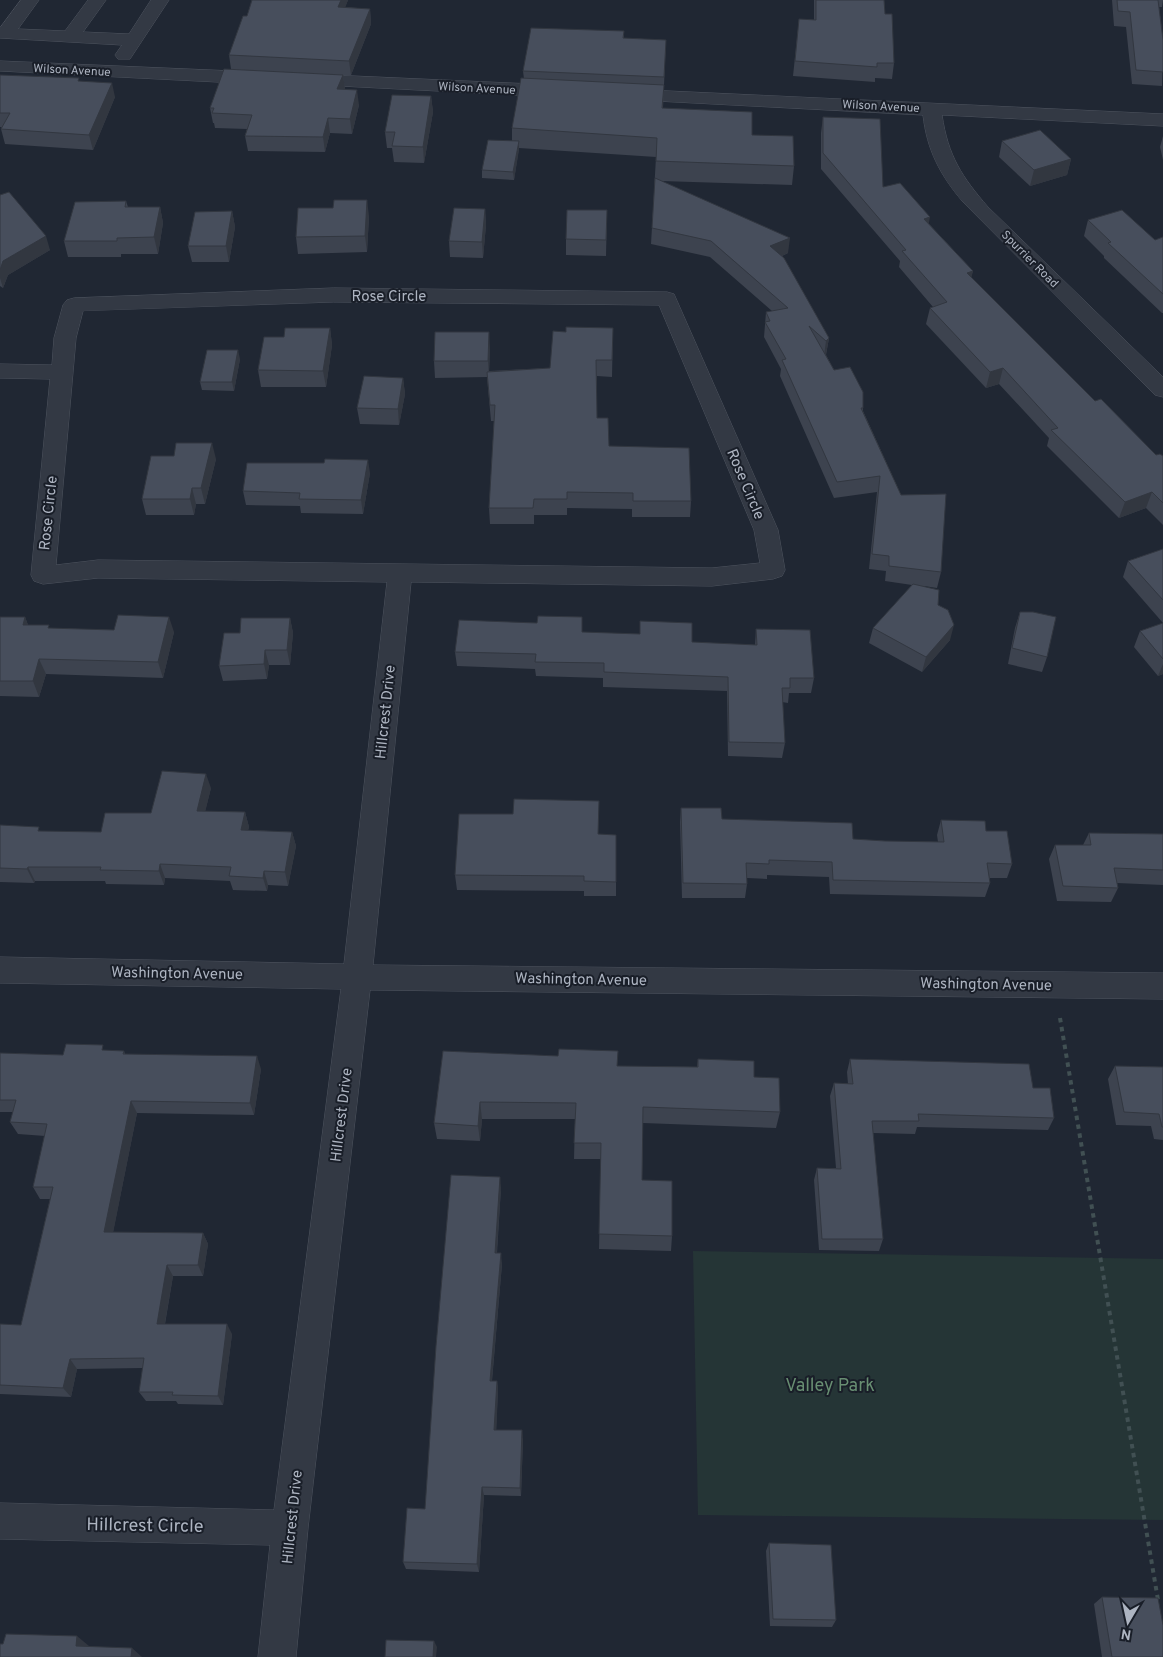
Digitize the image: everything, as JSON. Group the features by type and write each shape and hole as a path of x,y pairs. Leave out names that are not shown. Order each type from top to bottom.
{"street":[{"path":"2,34 30,0"},
{"path":"70,37 97,0"},
{"path":"114,72 160,0"},
{"path":"2,34 134,40"},
{"name":"Wilson Avenue","path":"0,66 271,78"},
{"name":"Wilson Avenue","path":"291,79 575,92"},
{"name":"Wilson Avenue","path":"604,94 1163,120"},
{"name":"Spurrier Road","path":"932,108 934,132 942,160 954,180 981,211 1163,390"},
{"name":"Rose Circle","path":"334,295 667,299 766,530 773,570 712,577 400,573 98,569 43,574 66,338 74,305 334,295"},
{"path":"0,371 63,372"},
{"name":"Hillcrest Drive","path":"277,1657 290,1528 358,977 400,573"},
{"name":"Washington Avenue","path":"0,970 358,977 1163,986"},
{"name":"Hillcrest Circle","path":"0,1521 290,1528"}],"path":[{"path":"1054,985 1160,1608"}],"green space":[{"name":"Valley Park","path":"693,1251 1163,1259 1163,1520 698,1515"}],"building":[{"path":"252,0 341,0 338,7 370,9 349,61 229,55 243,16 247,16"},
{"path":"816,0 884,0 885,14 892,14 894,63 877,63 877,67 795,61 799,19 816,20"},
{"path":"1117,0 1158,0 1163,40 1163,72 1136,70 1130,12 1118,11"},
{"path":"531,28 624,31 623,38 666,40 664,77 523,71"},
{"path":"224,69 343,75 337,89 357,90 350,119 328,118 323,137 245,136 252,115 212,113 214,108 210,108"},
{"path":"0,75 79,78 78,81 112,83 89,135 1,129 10,113 0,113"},
{"path":"521,78 664,85 662,108 752,112 752,135 793,136 794,166 656,161 657,138 512,128"},
{"path":"392,95 431,96 423,147 392,146 395,132 385,132"},
{"path":"823,117 880,119 883,187 900,183 930,217 924,219 973,271 967,273 1095,401 1101,399 1156,455 1160,454 1163,456 1163,503 1152,492 1125,502 1051,430 1058,428 1003,368 990,372 930,308 947,302 902,251 906,250 823,153"},
{"path":"1040,130 1071,159 1034,170 1002,141"},
{"path":"488,140 519,141 513,172 482,170"},
{"path":"655,178 790,238 770,246 784,258 829,338 826,341 809,326 834,370 850,367 863,392 863,408 861,408 901,495 946,494 941,572 889,566 889,556 872,554 880,476 837,482 782,360 786,359 765,322 770,321 766,312 788,308 711,241 652,228"},
{"path":"9,192 46,236 3,261 0,270 0,195"},
{"path":"334,200 367,200 365,236 296,237 298,208 333,208"},
{"path":"126,201 125,207 160,207 154,237 117,238 117,241 64,241 75,202"},
{"path":"454,208 485,209 482,242 449,241"},
{"path":"567,210 607,210 606,240 566,239"},
{"path":"1122,210 1155,240 1163,237 1163,294 1108,243 1111,242 1088,220"},
{"path":"232,211 226,246 188,246 195,212"},
{"path":"566,327 613,328 612,360 596,360 597,418 608,418 609,446 689,448 691,501 633,501 633,493 567,492 567,499 534,499 533,508 489,508 495,405 490,405 487,372 550,368 553,331 566,332"},
{"path":"285,328 330,328 323,371 258,370 264,337 284,337"},
{"path":"435,332 489,332 488,361 434,361"},
{"path":"207,350 238,350 232,382 200,382"},
{"path":"364,376 403,378 398,409 357,408"},
{"path":"176,443 212,443 201,488 192,488 190,499 142,499 151,456 174,456"},
{"path":"325,459 368,460 361,500 299,499 300,493 243,491 247,463 324,463"},
{"path":"1163,549 1163,600 1128,561"},
{"path":"913,584 939,590 938,605 948,610 954,625 926,657 873,628"},
{"path":"1020,612 1033,612 1056,617 1047,657 1012,648"},
{"path":"118,615 169,617 158,662 39,659 33,681 0,681 0,617 25,617 23,625 49,625 48,628 114,630"},
{"path":"538,616 582,617 582,632 640,634 640,621 692,623 692,642 757,645 756,629 810,630 814,678 790,678 790,688 782,688 785,743 729,742 728,677 604,672 604,663 535,662 536,654 455,652 459,620 537,623"},
{"path":"241,618 290,618 287,650 265,650 264,664 219,666 224,633 240,633"},
{"path":"1163,623 1163,659 1140,631"},
{"path":"162,771 206,774 197,811 245,812 241,830 292,832 285,872 264,871 263,878 229,876 231,867 160,864 159,871 100,870 101,867 0,868 0,825 39,827 38,831 101,832 105,813 151,813"},
{"path":"514,799 599,801 598,834 616,835 616,882 584,881 584,876 455,875 459,814 513,814"},
{"path":"681,808 721,808 722,819 852,823 853,839 885,841 944,842 941,820 985,821 986,831 1007,831 1012,864 987,863 990,883 833,880 832,862 769,860 769,864 746,863 747,884 683,883"},
{"path":"1089,833 1163,834 1163,870 1114,868 1118,888 1063,886 1055,845 1091,845"},
{"path":"66,1044 103,1045 102,1050 124,1051 123,1054 257,1056 250,1103 131,1101 104,1232 203,1233 198,1265 167,1265 157,1324 227,1324 218,1396 172,1395 173,1392 139,1392 144,1358 70,1359 63,1388 0,1385 0,1324 21,1325 53,1187 33,1187 47,1124 10,1122 16,1100 0,1100 0,1053 63,1055"},
{"path":"559,1049 618,1051 617,1066 698,1067 698,1059 754,1061 754,1077 779,1078 780,1112 643,1107 642,1180 672,1181 672,1236 599,1234 601,1143 574,1143 576,1103 480,1102 478,1126 434,1123 443,1051 558,1056"},
{"path":"850,1059 1029,1064 1033,1088 1050,1088 1054,1118 918,1114 919,1121 872,1121 883,1239 822,1239 817,1168 841,1169 834,1083 853,1084"},
{"path":"1115,1066 1163,1067 1163,1127 1159,1114 1124,1112"},
{"path":"451,1175 500,1177 495,1253 501,1253 490,1381 497,1381 494,1430 522,1430 520,1488 482,1487 477,1564 403,1562 407,1508 425,1509 436,1346"},
{"path":"769,1543 831,1545 836,1620 773,1619"},
{"path":"1102,1597 1158,1598 1163,1625 1163,1657 1112,1657"},
{"path":"6,1634 77,1636 76,1646 132,1648 131,1657 0,1657 0,1644 3,1644"},
{"path":"386,1640 434,1641 433,1657 385,1657"}]}
